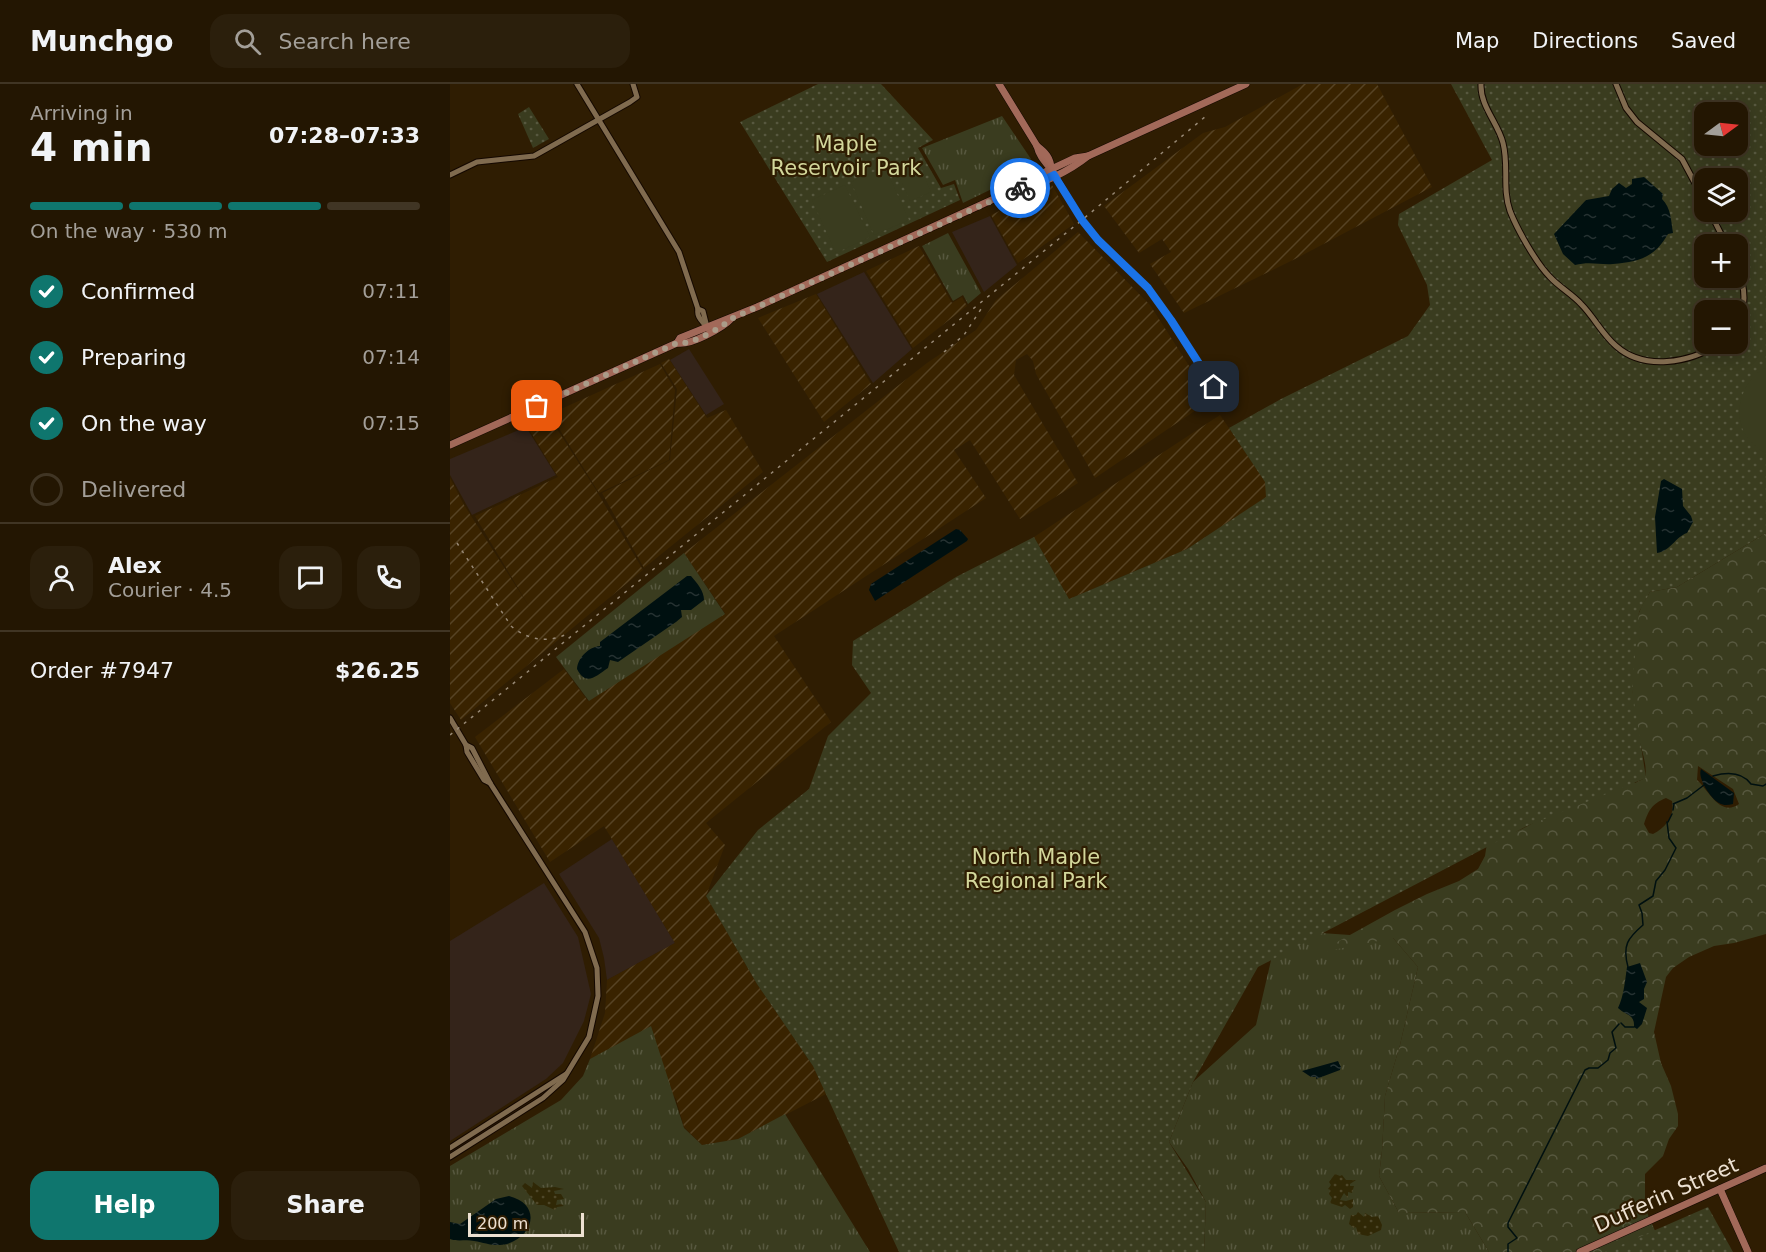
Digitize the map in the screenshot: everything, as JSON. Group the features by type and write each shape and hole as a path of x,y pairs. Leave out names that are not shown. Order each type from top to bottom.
{"main road":[{"path":"999,84 1037,146 1045,164 1053,172"},
{"path":"450,445 677,343 680,338 726,325 732,318 1018,188 1024,182 1053,172 1075,158 1088,156 1246,84"},
{"name":"Dufferin Street","path":"1580,1252 1766,1168"},
{"path":"1720,1189 1748,1252"}],"street":[{"path":"577,84 679,252 698,309 703,311 709,330"},
{"path":"450,175 477,162 534,156 637,97 633,84"},
{"path":"1481,84 1484,102 1502,140 1506,156 1506,194 1511,212 1537,261 1550,277 1581,303 1623,352 1645,360 1678,360 1698,354"},
{"path":"1616,84 1626,108 1637,122 1682,159 1694,181"},
{"path":"1053,172 1082,220 1098,240 1148,288 1223,402"},
{"path":"450,718 484,780 490,783 585,932 597,968 598,996 589,1037 563,1080 543,1098 450,1157"},
{"path":"450,1148 566,1074"}],"shaded area":[{"path":"1303,84 1377,84 1432,187 1295,259 1184,313 1150,264 1171,252 1162,239 1139,253 1104,206 1203,133 1225,127"},
{"path":"1052,185 1074,224 1018,263 991,215"},
{"path":"990,216 1017,265 984,292 952,232"},
{"path":"1078,232 1150,305 1211,400 1095,478 1036,374 1033,361 1027,354 1016,360 1014,375 1078,483 1020,519 970,440 954,450 986,498 774,636 831,722 706,823 725,845 706,896 757,984 813,1066 826,1094 738,1139 702,1145 684,1127 676,1099 631,1038 590,1059 605,1013 607,980 675,943 604,826 550,862 475,737 564,669 588,701 725,613 684,553 927,363 976,330 996,300"},
{"path":"919,246 952,303 962,297 967,306 913,348 866,271"},
{"path":"864,272 912,349 873,383 817,294"},
{"path":"816,294 871,384 824,422 758,318"},
{"path":"689,349 724,404 706,415 670,360"},
{"path":"669,359 707,418 726,410 763,472 644,568 602,493 670,460 677,389 661,363"},
{"path":"660,364 675,390 669,460 599,493 550,414"},
{"path":"548,415 643,570 461,720 450,703 450,478 464,505 530,608 475,516 558,477 527,426"},
{"path":"1220,415 1273,493 1187,549 1069,599 1034,537"},
{"path":"526,427 556,475 472,515 450,475 450,459"},
{"path":"612,839 675,943 607,980 599,938 559,874"},
{"path":"544,883 578,937 591,994 584,1021 563,1063 546,1079 450,1141 450,941"}],"green space":[{"name":"Maple Reservoir Park","path":"818,84 881,84 933,140 918,148 941,188 954,184 960,200 827,262 740,122"},
{"name":"North Maple Regional Park","path":"1451,84 1766,84 1766,533 1677,587 1650,592 1639,612 1632,688 1646,778 1527,826 1258,967 1193,1082 1169,1142 1206,1202 1204,1252 899,1252 813,1066 757,984 706,896 758,830 809,789 828,736 871,693 852,665 853,641 956,577 1034,537 1069,599 1187,549 1266,497 1265,482 1229,428 1281,399 1408,336 1430,305 1427,285 1398,225 1399,214 1492,160"},
{"path":"529,107 549,139 533,148 518,114"},
{"path":"1002,116 1031,159 1027,167 1029,171 963,203 955,180 943,185 922,148"},
{"path":"917,160 931,192 910,201 896,169"},
{"path":"885,167 909,220 874,235 851,182"},
{"path":"845,185 870,237 836,253 812,200"},
{"path":"948,233 981,293 968,304 963,295 953,301 922,246"},
{"path":"1766,367 1766,454 1745,434 1741,425 1740,406 1742,396 1751,380"},
{"path":"1766,533 1766,934 1714,946 1689,957 1673,968 1666,977 1654,1032 1661,1063 1671,1086 1678,1114 1678,1126 1669,1139 1663,1156 1645,1174 1645,1208 1656,1233 1731,1252 1489,1252 1465,1212 1399,1213 1379,1176 1385,1096 1400,1045 1418,967 1393,938 1308,955 1321,951 1427,894 1459,881 1478,869 1485,856 1487,843 1522,829 1626,772 1635,783 1645,778 1632,688 1635,627 1640,610 1650,592 1677,587","holes":["1698,766 1733,789 1739,804 1726,807 1715,801 1697,780","1666,798 1672,801 1671,816 1662,828 1653,834 1649,833 1644,824 1648,814 1657,802"]},
{"path":"684,553 725,614 589,701 556,657"},
{"path":"1278,930 1393,938 1418,967 1400,1045 1385,1096 1379,1176 1399,1213 1465,1212 1489,1252 1204,1252 1206,1202 1188,1169 1169,1142 1193,1082 1256,1025"},
{"path":"651,1026 684,1128 702,1145 738,1139 785,1114 870,1252 450,1252 450,1166 561,1100 583,1076 590,1059"},
{"path":"1708,1207 1733,1252 1605,1252"}],"sand":[{"path":"1335,1174 1342,1175 1346,1180 1356,1180 1350,1184 1354,1186 1352,1193 1348,1192 1348,1198 1344,1193 1340,1200 1353,1199 1353,1207 1350,1209 1345,1205 1342,1207 1330,1203 1332,1198 1328,1189 1331,1185 1329,1182"},
{"path":"533,1182 541,1188 564,1189 554,1191 555,1194 561,1194 564,1199 557,1200 556,1205 564,1206 557,1207 555,1210 544,1205 537,1205 522,1186 525,1183 532,1188"},
{"path":"1358,1212 1364,1217 1365,1213 1372,1217 1378,1216 1382,1225 1381,1230 1368,1236 1358,1234 1356,1227 1349,1224 1351,1215 1356,1215"}],"water":[{"path":"1644,177 1663,194 1662,199 1669,210 1673,233 1668,234 1652,253 1638,260 1613,264 1575,265 1563,254 1554,234 1586,200 1609,196 1612,189 1619,183 1626,188 1632,184 1632,179"},
{"path":"1664,479 1682,489 1683,506 1693,522 1687,533 1666,550 1657,553 1655,517 1661,481"},
{"path":"956,529 960,530 968,539 967,541 875,601 869,590 871,584"},
{"path":"687,576 691,576 698,584 704,600 691,610 681,610 682,617 676,622 618,662 610,660 608,668 595,677 588,679 580,674 577,669 579,660 585,653 600,646 600,642"},
{"path":"1701,769 1734,793 1733,804 1723,805 1712,797 1701,778"},
{"path":"1640,963 1647,982 1644,999 1639,1002 1647,1008 1642,1024 1637,1029 1631,1017 1618,1008 1627,967"},
{"path":"1338,1061 1340,1070 1316,1079 1302,1071"},
{"path":"509,1196 519,1200 530,1212 528,1227 524,1234 516,1240 498,1245 450,1239 450,1222 460,1224 496,1199"}],"waterway":[{"path":"1713,776 1734,774 1743,777 1751,784 1763,786 1766,784"},
{"path":"1673,804 1687,798 1704,785"},
{"path":"1673,810 1674,804"},
{"path":"1668,822 1672,814"},
{"path":"1628,967 1626,947 1633,934 1643,925 1639,905 1653,896 1656,881 1665,870 1676,848 1669,838 1667,822"},
{"path":"1621,1023 1625,1027 1634,1027"},
{"path":"1508,1252 1508,1244 1517,1238 1508,1227 1508,1223 1585,1070 1598,1068 1608,1060 1610,1053 1616,1048 1612,1032 1619,1024"}],"railway":[{"path":"450,735 1082,220 1206,116"},
{"path":"944,352 964,335 983,306"},
{"path":"457,543 511,626 524,635 538,639 553,639 569,633"}],"way so far":[{"path":"537,406 677,343 683,344 710,333 726,325 733,318 1020,188"}],"route":[{"path":"1020,188 1028,188 1054,175 1082,220 1098,240 1148,288 1214,387"}]}
